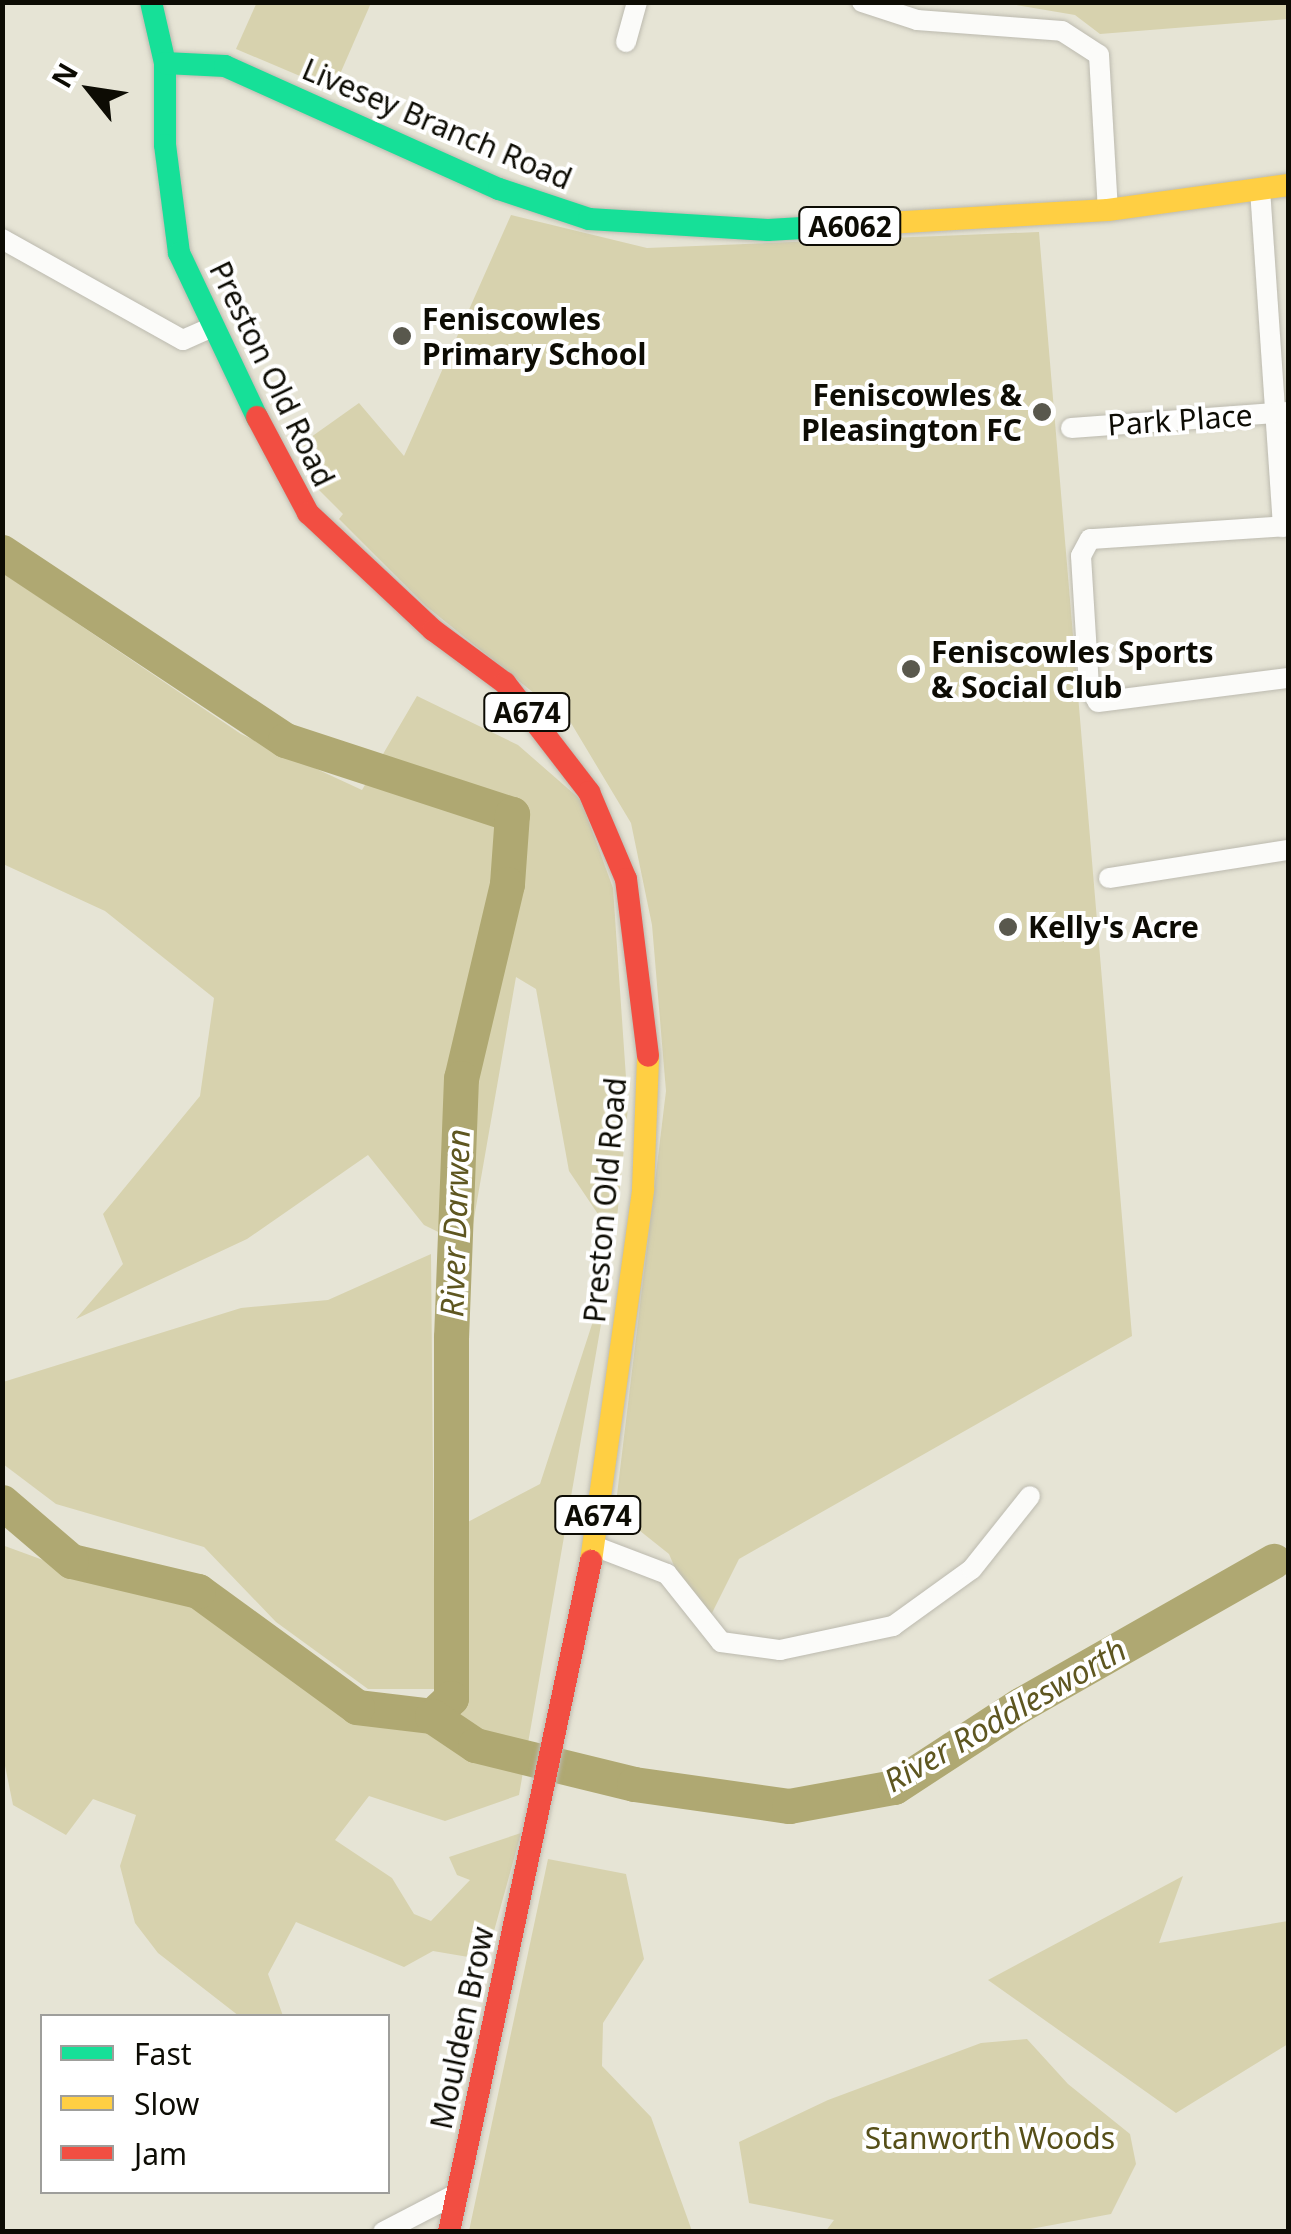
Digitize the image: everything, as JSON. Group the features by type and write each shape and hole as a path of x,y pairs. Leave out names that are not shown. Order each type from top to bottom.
{"main road":[{"name":"Preston Old Road","path":"151,2 165,64 165,144 180,253 210,328 308,512 433,630 506,683 589,792 626,879 648,1043 642,1189 594,1546 534,1837"},
{"name":"Livesey Branch Road","path":"165,64 226,66 499,188 588,219 768,230 1108,210 1288,185"},
{"name":"Moulden Brow","path":"449,2232 534,1837"}],"street":[{"path":"626,42 637,2"},
{"path":"862,2 917,20 1062,31 1099,55 1108,210"},
{"path":"1260,189 1282,413 1286,527 1090,539 1080,556 1089,687 1098,702 1288,678"},
{"path":"2,239 183,340 210,328"},
{"name":"Park Place","path":"1071,428 1282,413"},
{"path":"1109,878 1288,850"},
{"path":"594,1546 667,1574 721,1642 780,1650 893,1626 972,1569 1030,1496"},
{"path":"383,2232 456,2194"}],"green space":[{"path":"257,2 371,3 333,90 236,49"},
{"path":"999,2 1288,3 1288,19 1100,34 1075,15"},
{"path":"511,215 647,248 1039,232 1132,1336 739,1559 711,1615 693,1610 669,1554 615,1511 666,1091 652,925 631,823 571,723 426,606 339,519 343,514 319,490 297,447 359,403 404,456"},
{"path":"3,573 241,734 362,790 417,696 518,745 581,800 613,888 628,1107 616,1228 604,1223 569,1171 536,989 516,977 469,1247 424,1225 368,1155 247,1239 76,1319 123,1264 103,1214 200,1096 214,998 105,911 3,864"},
{"path":"431,1254 435,1689 368,1689 276,1622 204,1547 56,1504 3,1464 3,1382 241,1308 328,1300"},
{"path":"596,1312 603,1313 519,1795 445,1821 369,1796 335,1840 392,1878 414,1914 431,1921 470,1880 457,1875 449,1857 521,1833 486,1960 433,1951 404,1967 296,1922 268,1974 282,2014 236,2014 158,1953 135,1923 120,1866 136,1815 93,1799 66,1835 13,1805 2,1751 2,1545 87,1576 185,1598 253,1631 362,1724 441,1725 456,1706 464,1524 540,1484"},
{"path":"548,1859 626,1874 644,1959 603,2023 602,2066 651,2117 692,2231 469,2231"},
{"path":"1183,1876 1159,1943 1288,1921 1288,2044 1176,2113 988,1980"},
{"name":"Stanworth Woods","path":"1027,2039 1068,2084 1130,2134 1136,2164 1111,2214 1015,2232 825,2232 834,2220 749,2203 739,2142 828,2100 981,2043"}],"waterway":[{"name":"River Darwen","path":"2,552 285,740 512,814 507,884 461,1078 451,1337 451,1698 432,1716 357,1707 198,1591 71,1561 2,1502"},
{"name":"River Roddlesworth","path":"432,1716 475,1745 634,1784 789,1806 894,1787 1020,1705 1274,1561"}],"traffic: fast":[{"path":"151,2 165,63 165,145 179,253 257,417"},
{"path":"165,63 225,66 499,189 589,219 768,230 837,226"}],"traffic: slow":[{"path":"837,226 1108,210 1288,185"},
{"path":"591,1561 643,1189 648,1056"}],"traffic: jam":[{"path":"257,417 308,513 433,630 505,683 589,792 626,879 648,1056"},
{"path":"449,2232 591,1561"}],"place":[{"name":"Feniscowles Primary School","path":"402,336"},
{"name":"Feniscowles & Pleasington FC","path":"1042,412"},
{"name":"Feniscowles Sports & Social Club","path":"911,669"},
{"name":"Kelly's Acre","path":"1008,927"}]}
